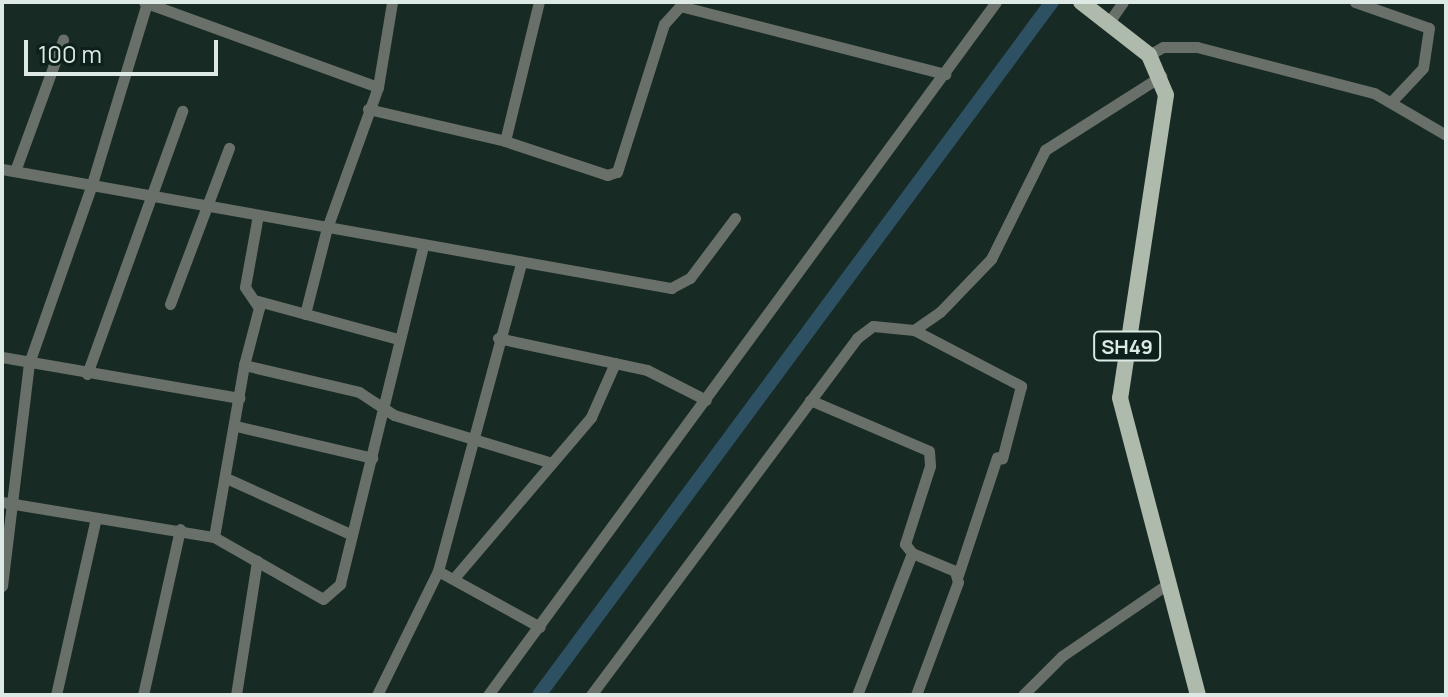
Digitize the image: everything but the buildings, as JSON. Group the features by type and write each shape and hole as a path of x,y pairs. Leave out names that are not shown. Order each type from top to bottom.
{"main road":[{"name":"SH49","path":"1081,2 1149,55 1161,76 1167,110 1119,380 1123,416 1198,695"}],"street":[{"path":"2,585 7,503 29,363 91,187 146,2 378,87"},
{"path":"305,314 327,228 378,87 392,2"},
{"path":"505,141 539,2"},
{"path":"488,695 996,2"},
{"path":"1105,19 1123,2"},
{"path":"1355,2 1429,28 1423,68 1392,101"},
{"path":"368,109 505,141 607,175 617,172 664,24 680,6 945,74"},
{"path":"15,171 63,40"},
{"path":"1149,55 1172,46 1197,47 1392,101 1446,135"},
{"path":"914,330 982,274 1045,150 1161,76"},
{"path":"87,374 182,111"},
{"path":"170,304 229,148"},
{"path":"2,169 423,247 678,287 735,218"},
{"path":"258,215 245,269 245,287 258,301 398,339"},
{"path":"7,503 214,537 323,599 340,584 386,410 398,339 423,247"},
{"path":"377,695 438,571 470,439 521,263"},
{"path":"214,537 258,301"},
{"path":"591,695 810,400 865,330 873,326 914,330 1021,386 916,695"},
{"path":"498,338 664,375 706,400"},
{"path":"2,357 239,398"},
{"path":"455,577 591,417 615,363"},
{"path":"244,365 359,392 386,410 552,463"},
{"path":"810,400 929,451 930,466 904,536 912,553 958,575"},
{"path":"236,426 372,458"},
{"path":"226,478 352,535"},
{"path":"56,695 96,518"},
{"path":"143,695 180,529"},
{"path":"857,695 912,553"},
{"path":"236,695 257,561"},
{"path":"438,571 455,577 540,627"},
{"path":"1023,695 1062,656 1166,585"}],"waterway":[{"path":"539,695 1052,2"}]}
